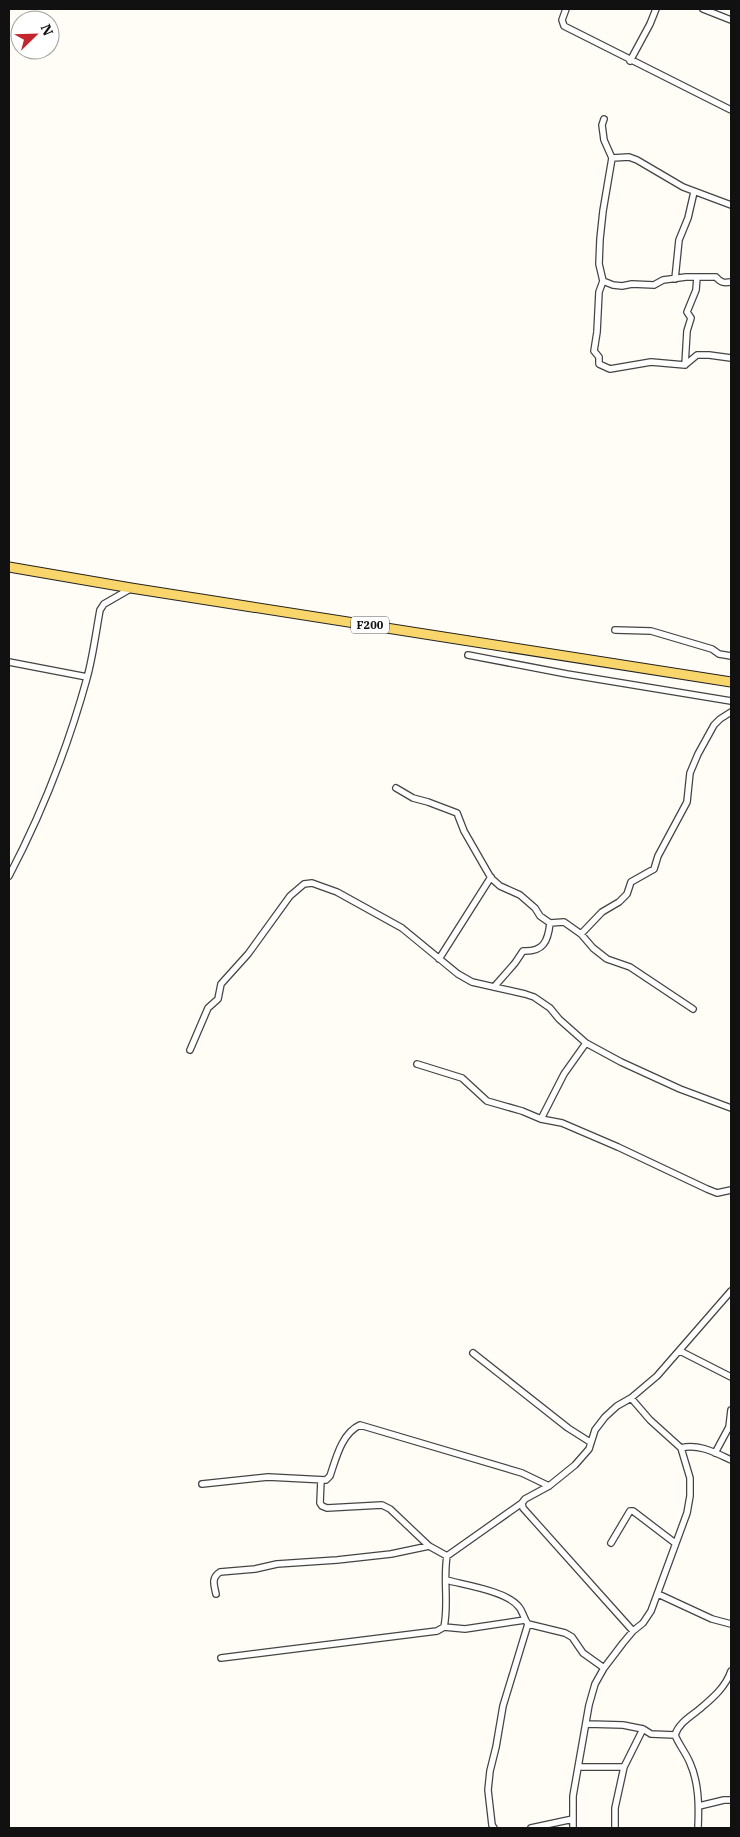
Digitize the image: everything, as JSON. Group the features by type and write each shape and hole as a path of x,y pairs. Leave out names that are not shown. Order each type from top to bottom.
{"main road":[{"name":"F200","path":"9,567 131,588 731,682"}],"street":[{"path":"566,9 562,20 564,26 630,61 731,110"},
{"path":"630,61 656,9"},
{"path":"703,9 731,20"},
{"path":"604,119 602,125 604,140 612,158 600,240 599,264 603,280 594,351 599,357 599,364 610,369 652,362 685,365 697,355 731,358"},
{"path":"612,158 629,157 637,160 666,179 694,192 731,205"},
{"path":"675,279 678,240 688,218 694,192"},
{"path":"603,280 613,285 622,286 654,284 663,280 696,277 716,278 725,283 731,282"},
{"path":"685,365 687,331 691,318 687,312 696,290 696,277"},
{"path":"9,876 51,789 87,677 100,610 104,604 131,588"},
{"path":"615,630 651,631 712,649 719,654 731,656"},
{"path":"468,655 567,674 731,701"},
{"path":"9,662 87,677"},
{"path":"581,934 602,912 619,902 627,894 631,882 654,869 658,856 687,802 690,773 698,754 714,725 731,712"},
{"path":"396,788 412,798 457,813 464,831 491,876 500,886 520,895 535,908 540,916 550,923 564,922 581,934 593,948 607,959 630,967 693,1009"},
{"path":"440,960 491,876"},
{"path":"190,1050 208,1008 218,999 221,984 248,954 290,896 304,884 312,883 337,892 386,919 412,936 452,970 472,982 525,994 543,1002 586,1043 680,1089 731,1108"},
{"path":"494,987 523,952 534,952 542,946 549,931 550,923"},
{"path":"540,1119 564,1074 586,1043"},
{"path":"417,1064 462,1078 487,1101 522,1111 540,1119 562,1123 717,1193 731,1190"},
{"path":"447,1556 525,1499 563,1476 586,1454 590,1442 605,1417 657,1376 731,1291"},
{"path":"680,1351 731,1377"},
{"path":"473,1353 568,1428 590,1442"},
{"path":"573,1828 573,1796 589,1705 595,1684 604,1668 651,1611 687,1513 690,1496 690,1478 681,1448 650,1420 631,1398"},
{"path":"715,1453 729,1427 731,1410"},
{"path":"202,1484 268,1477 326,1480 330,1476 346,1436 360,1425 522,1473 549,1486"},
{"path":"681,1448 688,1446 696,1447 731,1460"},
{"path":"321,1480 320,1502 322,1506 327,1508 382,1505 390,1509 429,1546 447,1556"},
{"path":"522,1503 523,1508 633,1631"},
{"path":"611,1543 628,1513 633,1511 675,1543"},
{"path":"216,1594 215,1575 220,1572 255,1569 277,1564 391,1554 429,1546"},
{"path":"444,1627 446,1617 447,1556"},
{"path":"446,1580 496,1594 510,1600 518,1606 527,1622 503,1706 490,1771 488,1790 492,1825 494,1828"},
{"path":"658,1594 712,1619 731,1624"},
{"path":"221,1658 437,1631 444,1627 465,1629 527,1622 572,1637 583,1654 604,1668"},
{"path":"698,1828 699,1806 694,1777 690,1762 675,1735 682,1723 711,1700 727,1681 731,1671"},
{"path":"587,1724 623,1725 643,1729 651,1734 675,1735"},
{"path":"614,1828 615,1808 624,1767 643,1729"},
{"path":"579,1767 624,1767"},
{"path":"699,1806 731,1800"},
{"path":"531,1828 572,1819"}]}
